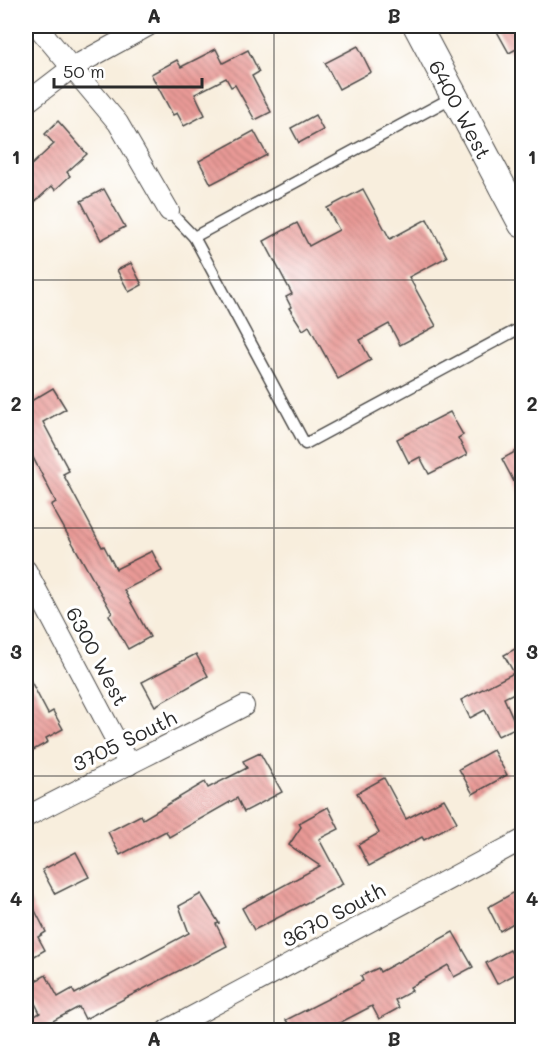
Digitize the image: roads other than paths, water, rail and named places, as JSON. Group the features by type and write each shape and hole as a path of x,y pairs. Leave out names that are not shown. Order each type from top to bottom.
{"street":[{"path":"37,26 117,123 169,211"},
{"path":"26,103 73,67 148,26"},
{"name":"6400 West","path":"417,26 522,224"},
{"name":"6300 West","path":"26,570 129,765"},
{"name":"3705 South","path":"26,817 244,706"},
{"name":"3670 South","path":"167,1030 522,840"}],"lane":[{"path":"194,237 454,96"},
{"path":"169,211 194,237 305,444 522,327"}]}
